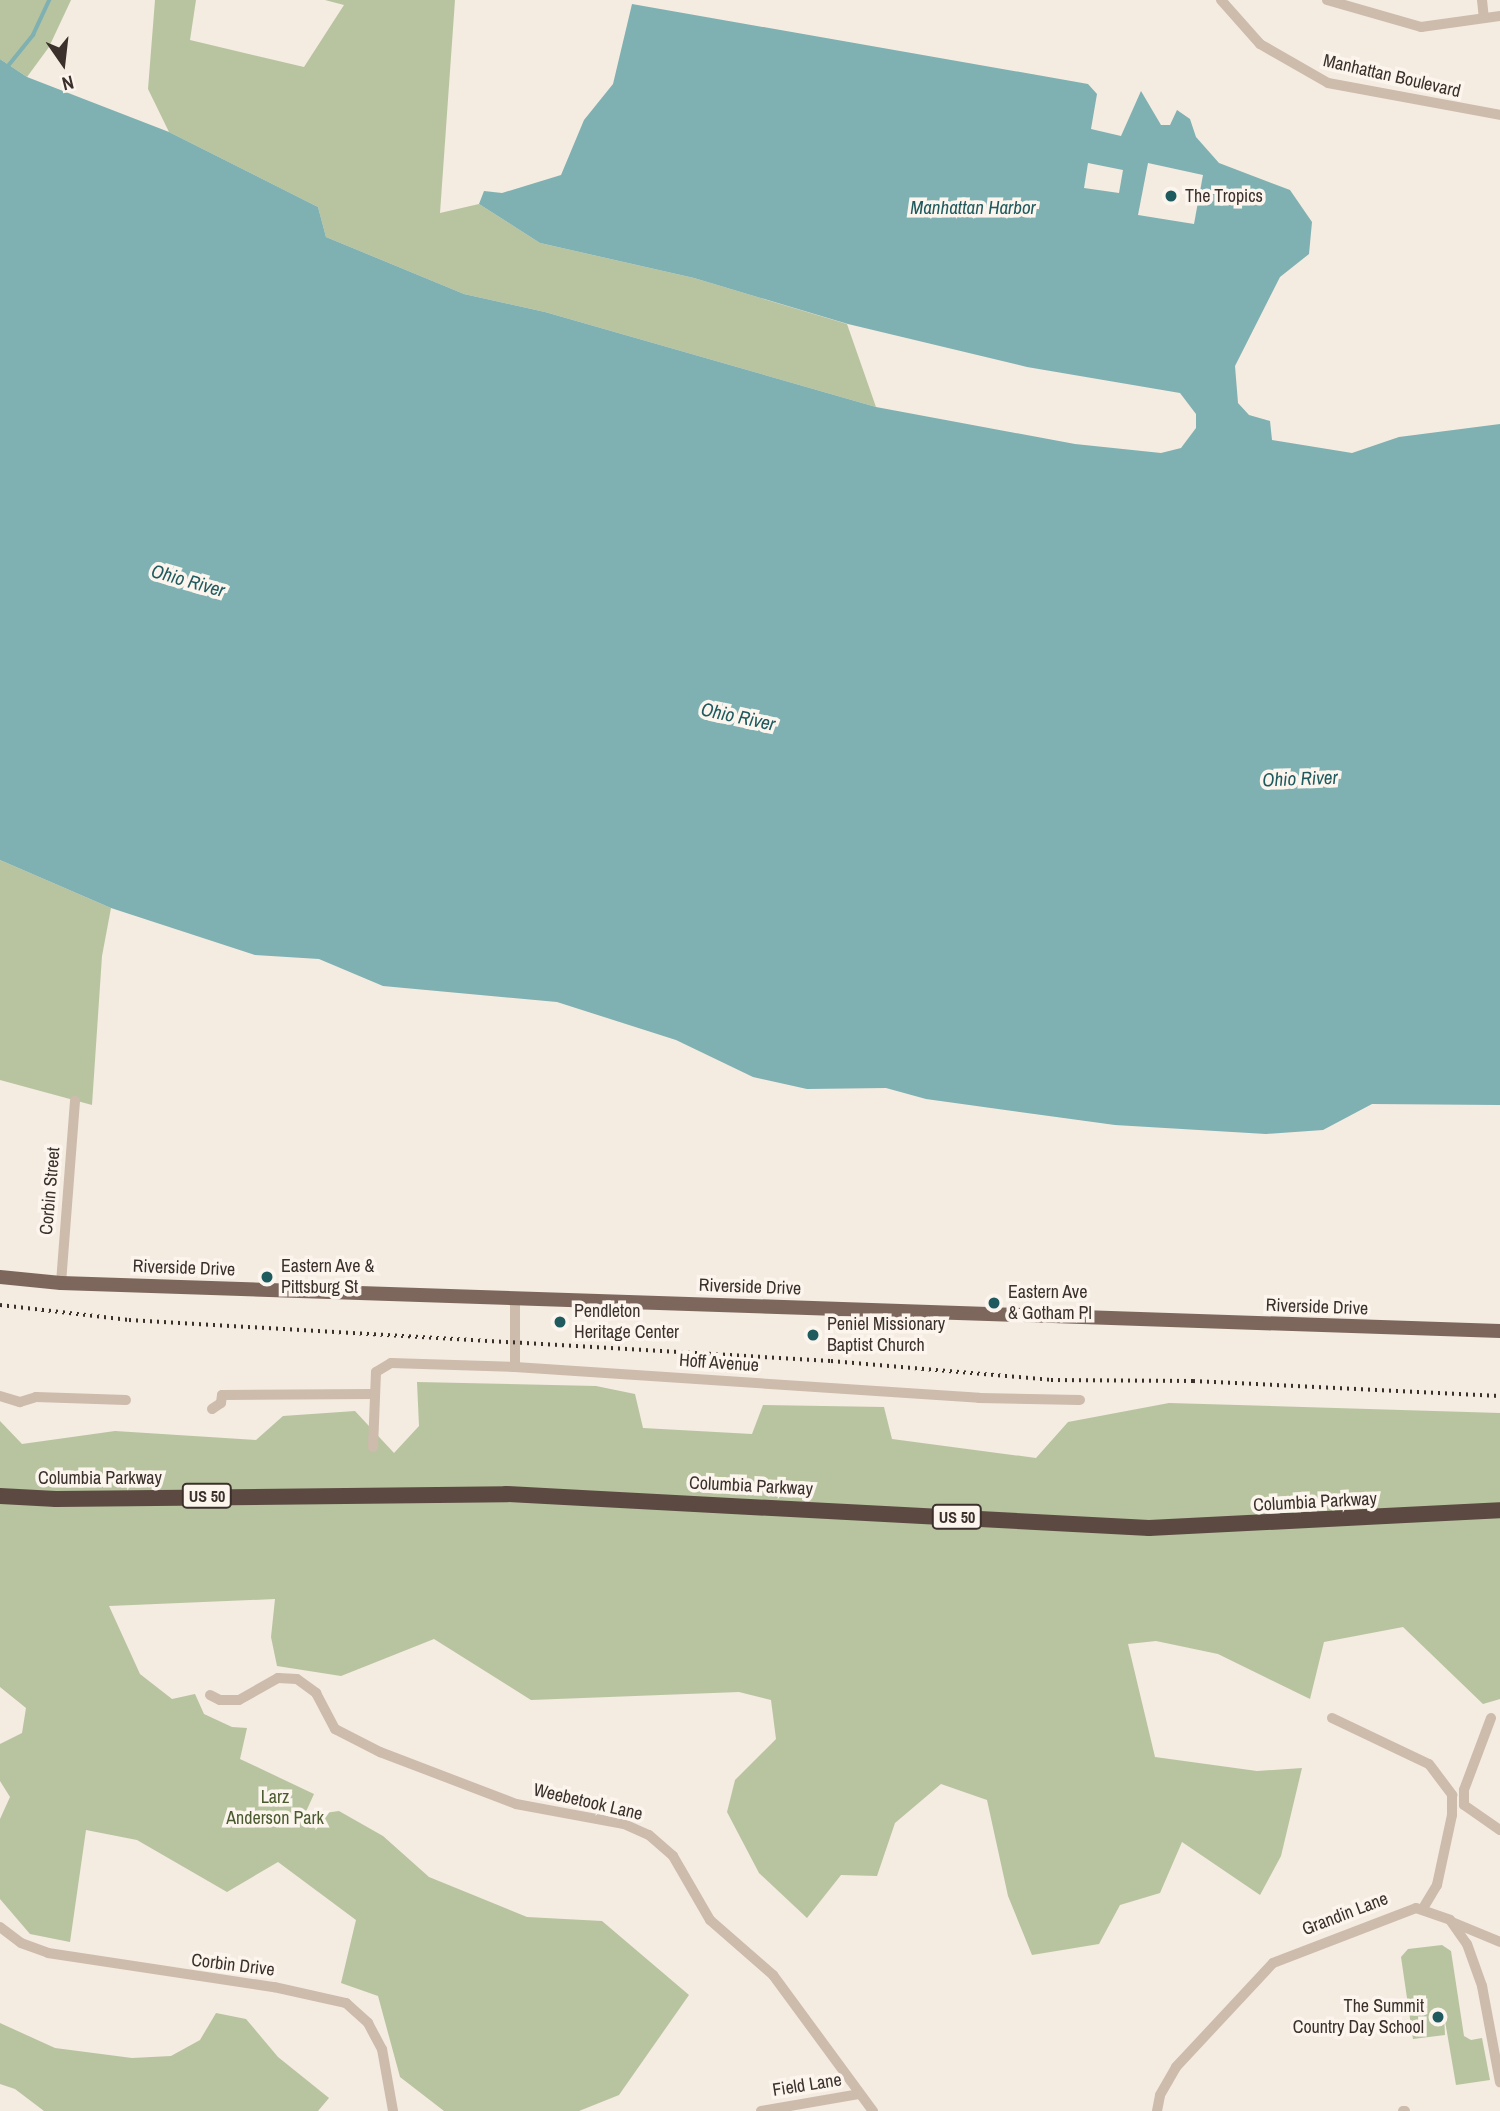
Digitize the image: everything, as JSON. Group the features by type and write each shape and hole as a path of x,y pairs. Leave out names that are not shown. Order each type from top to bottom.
{"highway":[{"name":"Columbia Parkway","path":"0,1496 56,1500 506,1494 1149,1528 1500,1510"}],"main road":[{"name":"Riverside Drive","path":"0,1277 61,1283 1500,1331"}],"street":[{"name":"Manhattan Boulevard","path":"1221,0 1259,44 1293,67 1328,83 1500,115"},
{"path":"1326,0 1409,26 1500,16"},
{"path":"1482,0 1484,18"},
{"name":"Corbin Street","path":"61,1283 75,1101"},
{"path":"515,1298 515,1367"},
{"name":"Hoff Avenue","path":"374,1392 376,1372 385,1364 515,1367 979,1398 1080,1400"},
{"path":"212,1409 221,1403 222,1395 374,1392 373,1447"},
{"path":"0,1396 20,1402 36,1397 126,1400"},
{"name":"Weebetook Lane","path":"210,1695 220,1700 239,1700 278,1678 297,1679 316,1693 335,1729 380,1752 516,1804 624,1824 649,1835 673,1856 710,1920 773,1975 873,2111"},
{"path":"1332,1718 1429,1764 1452,1795 1452,1815 1437,1885 1423,1908 1500,1942"},
{"path":"1491,1718 1464,1790 1464,1805 1500,1830"},
{"name":"Grandin Lane","path":"1157,2111 1160,2095 1177,2067 1273,1963 1404,1910 1423,1908"},
{"path":"1450,1920 1477,1967 1500,2082"},
{"name":"Corbin Drive","path":"0,1927 21,1943 48,1953 274,1987 346,2003 368,2023 382,2049 393,2111"},
{"name":"Field Lane","path":"761,2111 859,2094"}],"green space":[{"path":"0,0 71,0 49,47 27,77 0,59"},
{"path":"155,0 196,0 190,40 304,67 344,5 325,0 455,0 440,213 479,204 540,243 694,278 847,324 876,407 545,312 464,294 326,237 318,207 169,132 148,89"},
{"path":"0,860 111,908 102,956 92,1105 0,1080"},
{"name":"Larz Anderson Park","path":"417,1382 596,1386 635,1394 643,1428 752,1434 763,1405 884,1407 892,1439 1036,1458 1068,1422 1169,1403 1500,1413 1500,1699 1483,1704 1403,1627 1324,1642 1310,1699 1218,1654 1156,1641 1128,1644 1155,1757 1257,1771 1302,1768 1281,1856 1260,1895 1182,1842 1160,1893 1120,1905 1099,1944 1032,1955 1008,1896 987,1800 941,1784 895,1823 877,1876 841,1875 807,1918 759,1873 727,1812 735,1780 776,1739 771,1700 739,1692 531,1700 434,1639 341,1676 277,1666 271,1637 275,1599 109,1606 140,1674 172,1699 195,1694 204,1714 232,1727 247,1728 240,1759 314,1794 304,1816 339,1811 383,1836 429,1877 527,1917 602,1921 689,1995 619,2095 579,2111 444,2111 400,2077 378,1996 341,1983 356,1920 278,1862 227,1892 137,1840 86,1830 70,1942 30,1934 0,1899 0,1819 10,1797 0,1781 0,1744 22,1733 26,1708 0,1687 0,1421 22,1444 115,1431 256,1440 283,1416 355,1411 394,1453 419,1426"},
{"path":"1442,1945 1451,1951 1464,2036 1471,2040 1482,2038 1490,2080 1456,2085 1444,2015 1445,2035 1413,2039 1401,1957 1408,1949"},
{"path":"216,2013 246,2019 278,2057 329,2098 318,2111 44,2111 15,2089 0,2084 0,2023 55,2048 132,2058 171,2056 200,2040"}],"water":[{"path":"632,4 1088,84 1097,94 1091,129 1121,136 1141,91 1161,125 1170,125 1177,110 1190,119 1196,137 1219,163 1290,190 1312,222 1309,254 1280,277 1235,366 1238,403 1249,415 1270,421 1272,440 1352,453 1399,437 1500,424 1500,1105 1372,1104 1323,1130 1266,1134 1115,1125 926,1099 886,1088 807,1089 753,1077 676,1040 557,1002 383,986 319,959 255,955 111,908 0,860 0,59 27,77 169,132 318,207 326,237 464,294 545,312 876,407 1075,444 1161,453 1181,448 1196,428 1196,414 1180,393 1027,367 848,324 694,278 540,243 479,204 484,191 502,193 561,175 584,120 613,84"}],"pier":[{"path":"1088,163 1123,170 1119,193 1084,188"},
{"name":"The Tropics","path":"1148,163 1203,175 1194,224 1138,215"}],"waterway":[{"path":"8,66 33,35 49,0"}],"railway":[{"path":"0,1305 129,1320 831,1361 1051,1380 1193,1381 1500,1396"}],"place":[{"name":"The Tropics","path":"1171,196"},
{"name":"Eastern Ave & Pittsburg St","path":"267,1277"},
{"name":"Eastern Ave & Gotham Pl","path":"994,1303"},
{"name":"Pendleton Heritage Center","path":"560,1322"},
{"name":"Peniel Missionary Baptist Church","path":"813,1335"},
{"name":"The Summit Country Day School","path":"1438,2017"}],"water label":[{"name":"Manhattan Harbor","path":"973,208"},
{"name":"Ohio River","path":"188,581"},
{"name":"Ohio River","path":"738,717"},
{"name":"Ohio River","path":"1300,779"}]}
